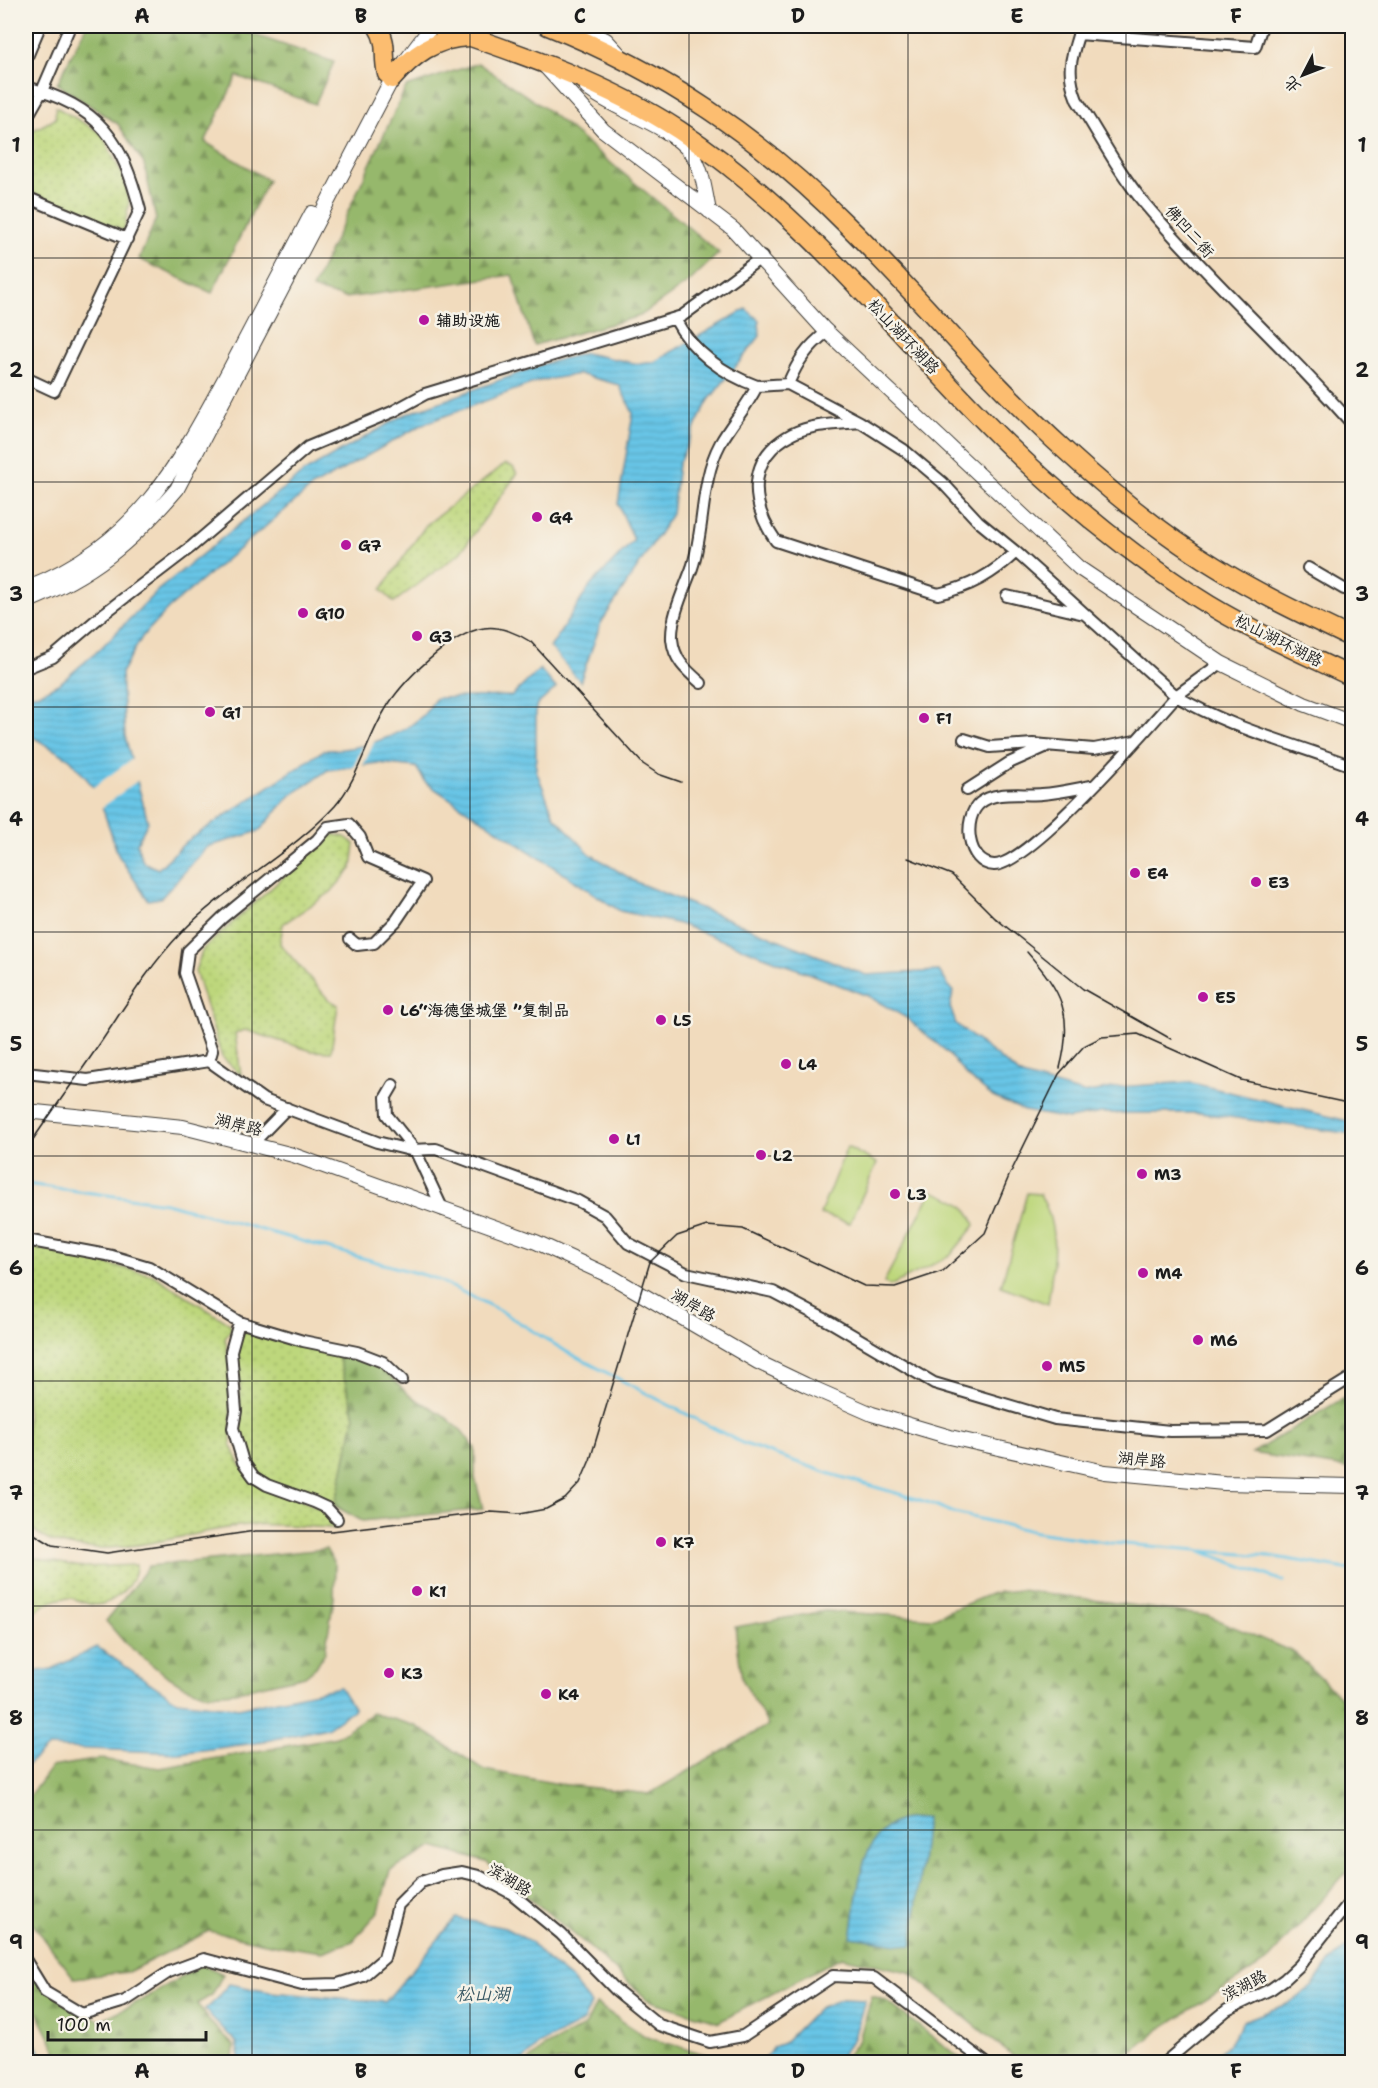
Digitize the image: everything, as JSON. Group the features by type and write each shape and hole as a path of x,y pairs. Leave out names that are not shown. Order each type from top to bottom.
{"main road":[{"path":"377,26 386,44 384,62 389,76 427,47 451,39 473,37"},
{"name":"松山湖环湖路","path":"439,26 519,52 621,96 680,131 747,181 823,250 962,397 1042,477 1118,540 1196,597 1279,642 1353,677"},
{"name":"松山湖环湖路","path":"548,26 623,58 699,102 769,154 848,225 987,373 1065,451 1139,512 1215,567 1295,611 1353,638"}],"street":[{"path":"26,59 40,26"},
{"path":"26,119 42,91 70,26"},
{"path":"26,588 101,549 152,499 175,467 389,76 422,26"},
{"path":"26,602 70,583 112,555 135,536 177,489 389,76 432,26"},
{"path":"578,26 606,40 623,58"},
{"path":"1080,30 1255,47 1262,26"},
{"name":"佛凹二街","path":"1080,30 1071,56 1070,82 1077,100 1143,201 1201,266 1353,424"},
{"path":"543,63 603,130 733,229 762,257 827,332 1079,568 1221,663 1305,704 1353,722"},
{"path":"569,74 593,93 678,141 691,153 699,171 709,211"},
{"path":"26,87 42,91 82,109 105,127 130,172 140,210 54,391 26,378"},
{"path":"26,197 127,239"},
{"path":"26,668 53,657 102,615 191,547 308,447 392,412 425,394 675,319 762,257"},
{"path":"675,319 683,334 711,362 743,381 757,386 788,384 860,422 904,450 942,482 978,521 1016,552 1176,696 1209,716 1275,741 1352,766 1353,777"},
{"path":"788,384 797,363 808,346 827,332"},
{"path":"702,683 679,664 672,639 703,524 710,472 720,444 749,403 757,386"},
{"path":"860,422 817,426 792,435 766,458 758,475 756,497 762,517 776,541 939,594 964,589 997,570 1016,552"},
{"path":"1308,568 1344,590 1353,589"},
{"path":"1006,596 1087,615"},
{"path":"1091,786 1042,794 990,797 978,804 971,816 968,837 981,859 993,865 1008,863 1032,846 1091,786 1136,740 1176,696 1221,663"},
{"path":"964,739 990,747 1048,746 1094,749 1136,740"},
{"path":"967,790 1009,762 1048,746"},
{"path":"209,1060 212,1051 184,973 188,951 222,918 317,840 328,827 349,824 360,837 368,857 423,881 396,921 374,943 357,945 350,939"},
{"path":"26,1073 88,1080 209,1060 264,1100 377,1142 415,1150 436,1149 553,1190 605,1216 628,1243 686,1273 773,1292 832,1323 934,1383 1055,1419 1170,1431 1267,1430 1353,1377"},
{"path":"393,1085 386,1097 387,1115 415,1150 443,1210"},
{"path":"252,1144 286,1108"},
{"name":"湖岸路","path":"26,1111 183,1127 293,1155 536,1242 612,1277 758,1362 872,1414 984,1446 1105,1472 1224,1483 1353,1486"},
{"path":"26,1240 112,1257 149,1267 239,1322 303,1341 357,1352 383,1362 402,1380"},
{"path":"239,1322 231,1351 236,1411 233,1428 243,1462 255,1477 267,1485 327,1508 338,1519"},
{"name":"滨湖路","path":"26,1961 45,1992 82,2014 125,2001 169,1972 204,1959 302,1985 338,1984 363,1976 384,1958 398,1905 421,1882 462,1872 479,1876 511,1893 561,1934 616,1990 659,2025 710,2042 743,2036 833,1976 874,1978 985,2062"},
{"name":"滨湖路","path":"1166,2062 1227,2010 1271,1989 1285,1979 1299,1966 1353,1899"}],"green space":[{"path":"86,26 228,26 334,62 315,104 237,76 205,142 268,180 212,293 139,259 156,219 144,164 118,124 57,84"},
{"path":"478,63 546,109 719,253 690,281 640,316 534,345 512,275 345,298 312,289 406,87"},
{"path":"56,107 101,133 124,178 129,202 124,231 26,190 26,134 55,119"},
{"path":"505,464 513,467 517,474 460,553 394,602 381,590 426,525"},
{"path":"332,834 345,837 355,844 352,868 331,892 283,924 280,944 328,999 338,1005 331,1052 312,1051 245,1030 235,1033 241,1075 222,1057 195,971 203,949"},
{"path":"847,1147 877,1163 850,1223 820,1214"},
{"path":"932,1191 964,1207 975,1225 950,1256 890,1286 884,1282"},
{"path":"1027,1193 1040,1194 1051,1221 1054,1248 1048,1304 1001,1286"},
{"path":"26,1245 153,1275 230,1324 231,1329 225,1338 230,1365 231,1444 241,1466 323,1511 332,1518 335,1528 248,1525 125,1547 100,1548 76,1547 50,1541 27,1524"},
{"path":"248,1329 337,1353 355,1416 335,1506 285,1489 267,1480 249,1466 244,1457 239,1435 240,1389 237,1341 238,1334"},
{"path":"337,1353 365,1360 382,1368 410,1396 442,1414 462,1431 475,1448 475,1478 483,1509 362,1521 335,1506 355,1416"},
{"path":"1352,1393 1352,1469 1252,1453"},
{"path":"326,1549 335,1565 334,1598 325,1652 316,1667 305,1676 235,1692 206,1694 182,1685 161,1672 125,1643 106,1621 149,1566"},
{"path":"34,1558 81,1567 136,1565 133,1579 128,1586 109,1601 95,1605 71,1598 62,1598 45,1605 26,1618 26,1570"},
{"path":"1021,1590 1208,1616 1295,1653 1352,1709 1352,1866 1267,1961 1160,2029 1127,2055 1107,2062 1020,2062 909,1972 841,1957 719,2022 648,2000 587,1945 486,1862 433,1847 390,1870 379,1911 353,1941 322,1952 209,1931 128,1972 74,1978 26,1915 26,1801 51,1767 101,1759 160,1768 337,1737 372,1713 416,1726 484,1770 559,1784 649,1794 768,1725 742,1679 735,1627 825,1611 932,1618 993,1593"},
{"path":"202,1964 223,1974 212,1995 197,2004 209,2021 234,2046 233,2062 62,2062 26,1990 26,1965 71,2008 101,2020 146,1998"},
{"path":"872,1996 885,2000 965,2062 842,2062 859,2040"},
{"path":"596,2004 646,2037 721,2059 720,2062 528,2062 541,2049 586,2025"}],"water":[{"path":"746,309 759,320 760,336 709,400 698,421 678,465 672,514 601,623 580,682 550,648 590,586 634,540 618,504 633,413 619,385 579,374 539,381 423,424 312,487 168,609 142,637 121,673 125,736 148,822 137,843 143,862 158,869 187,841 324,750 362,746 388,737 421,717 436,698 512,696 540,669 556,688 536,706 536,770 554,816 590,854 636,882 866,975 939,971 953,992 950,1007 956,1024 1022,1076 1083,1093 1119,1087 1188,1082 1352,1122 1352,1134 1200,1113 1101,1113 1069,1119 1025,1111 993,1097 966,1075 947,1052 905,1017 868,996 680,924 620,911 426,783 416,767 378,763 328,770 290,796 259,831 207,847 161,898 148,900 118,855 97,791 70,759 26,733 26,695 41,693 60,683 100,649 158,590 304,472 404,415 547,363 585,353 639,364 654,362"},
{"path":"97,1647 177,1701 239,1708 340,1687 354,1709 327,1728 256,1743 179,1753 48,1747 26,1766 26,1673 52,1669"},
{"path":"926,1818 912,1946 851,1937 861,1871 874,1841 884,1829 898,1821"},
{"name":"松山湖","path":"456,1918 505,1928 530,1941 547,1960 572,1980 591,2004 583,2022 538,2045 522,2062 240,2062 236,2042 205,2010 229,1984 270,1992 385,2002"},
{"path":"1352,1942 1352,2062 1209,2062 1229,2044 1243,2021 1287,2004 1313,1986 1330,1961"},
{"path":"841,1999 865,2000 854,2038 836,2062 763,2062 773,2047 784,2043 819,2008"},
{"path":"26,2027 45,2062 26,2062"}],"pier":[{"path":"550,648 580,682 580,685 548,651"},
{"path":"377,736 362,768 352,770 366,740"},
{"path":"135,757 141,778 100,809 91,789"}],"waterway":[{"path":"26,1184 166,1203 434,1278 499,1310 567,1352 742,1443 831,1474 930,1503 954,1513 1036,1532 1112,1543 1198,1550 1283,1581"},
{"path":"1203,1551 1269,1556 1352,1570"}],"tram line":[{"path":"26,1150 140,984 170,945 199,916 298,840 335,806 350,784 378,722 392,699 428,660 457,639 490,627 509,631 531,642 643,764 658,774 681,782"},
{"path":"908,858 952,875 998,921"},
{"path":"994,917 1083,989 1171,1039"},
{"path":"1027,952 1049,979 1062,1005 1066,1033 1060,1068"},
{"path":"26,1529 52,1545 107,1553 255,1531 332,1531 491,1512 519,1514 546,1509 565,1499 580,1483 590,1460 650,1262 677,1236 707,1226 743,1229 864,1286 895,1287 943,1271 985,1233 1009,1176 1059,1074 1084,1046 1102,1037 1138,1034 1241,1080 1352,1104"}],"place":[{"name":"辅助设施","path":"424,320"},
{"name":"G4","path":"537,517"},
{"name":"G7","path":"346,545"},
{"name":"G10","path":"303,613"},
{"name":"G3","path":"417,636"},
{"name":"G1","path":"210,712"},
{"name":"F1","path":"924,718"},
{"name":"E4","path":"1135,873"},
{"name":"E3","path":"1256,882"},
{"name":"E5","path":"1203,997"},
{"name":"L6“海德堡城堡 ”复制品","path":"388,1010"},
{"name":"L5","path":"661,1020"},
{"name":"L4","path":"786,1064"},
{"name":"L1","path":"614,1139"},
{"name":"L2","path":"761,1155"},
{"name":"M3","path":"1142,1174"},
{"name":"L3","path":"895,1194"},
{"name":"M4","path":"1143,1273"},
{"name":"M6","path":"1198,1340"},
{"name":"M5","path":"1047,1366"},
{"name":"K7","path":"661,1542"},
{"name":"K1","path":"417,1591"},
{"name":"K3","path":"389,1673"},
{"name":"K4","path":"546,1694"}]}
